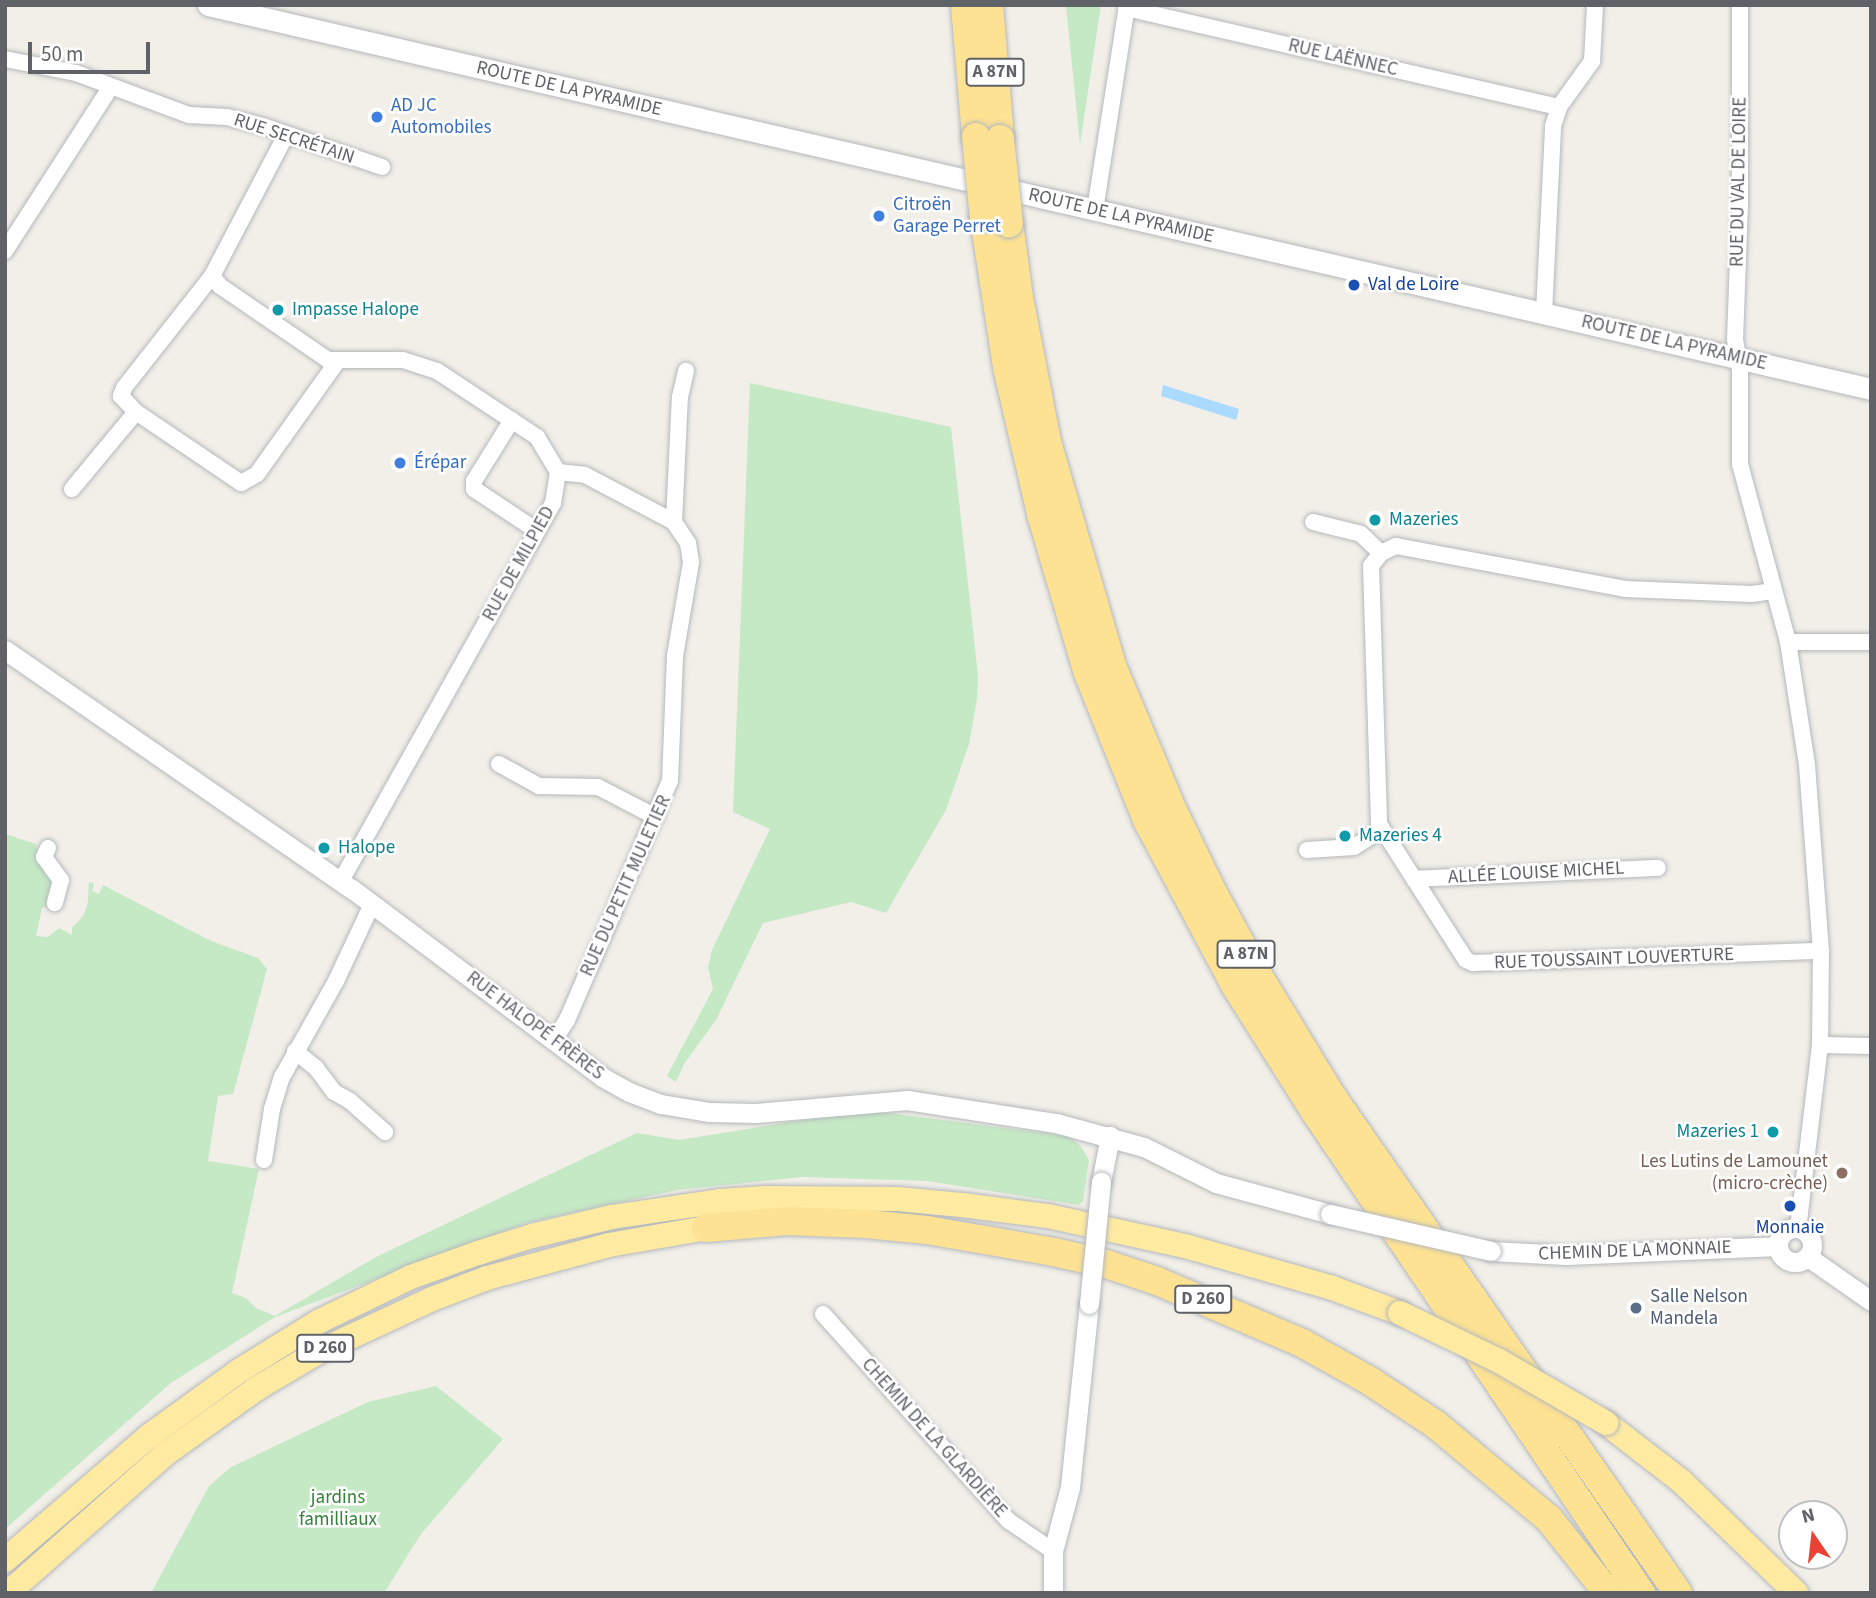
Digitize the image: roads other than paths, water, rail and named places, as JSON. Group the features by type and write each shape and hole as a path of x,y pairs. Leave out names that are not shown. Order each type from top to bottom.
{"highway":[{"name":"A 87N","path":"965,5 988,138 1007,367 1042,517 1088,673 1147,820 1234,985 1316,1114 1641,1593"},
{"name":"A 87N","path":"988,138 989,5"},
{"name":"A 87N","path":"996,221 1024,323 1047,442 1112,666 1172,808 1213,893 1256,972 1333,1098 1678,1593"},
{"name":"D 260","path":"5,1560 149,1436 239,1371 320,1321 411,1277 532,1236 612,1217 702,1203 766,1198 897,1199 1048,1216 1185,1246 1332,1287 1400,1313 1499,1360 1606,1423 1700,1498 1796,1593"},
{"name":"D 260","path":"8,1593 165,1454 256,1389 318,1352 419,1304 486,1278 609,1245 706,1228 787,1222 866,1224 927,1230 1106,1264 1157,1280 1302,1343 1370,1381 1435,1424 1549,1519 1608,1593"}],"main road":[{"name":"ROUTE DE LA PYRAMIDE","path":"208,5 244,9 1095,210 1871,389"}],"street":[{"path":"1544,313 1553,127 1559,107 1592,61 1595,5"},
{"name":"RUE DU VAL DE LOIRE","path":"1740,5 1740,204 1735,339 1738,359 1740,464 1788,642 1807,765 1821,951 1820,1045 1798,1229"},
{"path":"1095,210 1126,7"},
{"name":"RUE LAËNNEC","path":"1126,7 1559,107"},
{"name":"RUE SECRÉTAIN","path":"5,59 76,73 110,88 134,92 188,115 226,117 382,167"},
{"path":"5,251 110,88"},
{"path":"286,135 212,276 121,392 122,401 234,481 246,482 257,474 337,362"},
{"path":"212,276 220,286 318,356 337,362 403,360 437,370 537,437 558,472 585,475 674,522"},
{"name":"RUE DU PETIT MULETIER","path":"554,1040 567,1020 670,781 675,656 691,562 688,543 674,522 680,397 687,371"},
{"path":"72,489 136,412"},
{"path":"512,420 474,481 474,489 537,531"},
{"name":"RUE DE MILPIED","path":"340,881 553,503 558,472"},
{"path":"1313,522 1361,534 1381,553 1396,546 1625,589 1752,594 1774,591"},
{"name":"RUE TOUSSAINT LOUVERTURE","path":"1381,553 1371,566 1378,819 1381,830 1464,957 1473,963 1821,951"},
{"path":"1788,642 1871,642"},
{"name":"RUE HALOPÉ FRÈRES","path":"5,650 340,881 618,1086 673,1106 709,1112 756,1113 907,1100 1056,1123 1110,1136"},
{"path":"499,764 539,786 598,787 656,817"},
{"path":"1307,850 1354,847 1381,830"},
{"path":"48,848 44,857 61,880 55,903"},
{"name":"ALLÉE LOUISE MICHEL","path":"1414,879 1658,868"},
{"path":"264,1160 272,1109 295,1051 336,981 372,904"},
{"path":"1820,1045 1871,1046"},
{"path":"295,1051 316,1068 334,1092 350,1101 385,1132"},
{"path":"1053,1593 1053,1551 1072,1474 1101,1182 1110,1136"},
{"name":"CHEMIN DE LA MONNAIE","path":"1110,1136 1144,1147 1216,1183 1330,1214 1491,1251 1566,1255 1778,1246"},
{"path":"1798,1229 1807,1234 1812,1242 1808,1257 1798,1262 1787,1260 1778,1246 1784,1233 1798,1229"},
{"path":"1808,1257 1871,1301"},
{"name":"CHEMIN DE LA GLARDIÈRE","path":"824,1314 1009,1521 1053,1551"}],"water":[{"path":"1163,385 1239,409 1236,420 1161,396"}],"place":[{"name":"AD JC Automobiles","path":"377,117"},
{"name":"Citroën Garage Perret","path":"879,216"},
{"name":"Val de Loire","path":"1354,285"},
{"name":"Impasse Halope","path":"278,310"},
{"name":"Érépar","path":"400,463"},
{"name":"Mazeries","path":"1375,520"},
{"name":"Mazeries 4","path":"1345,836"},
{"name":"Halope","path":"324,848"},
{"name":"Mazeries 1","path":"1773,1132"},
{"name":"Les Lutins de Lamounet (micro-crèche)","path":"1842,1173"},
{"name":"Monnaie","path":"1790,1206"},
{"name":"Salle Nelson Mandela","path":"1636,1308"}],"park label":[{"name":"jardins familliaux","path":"338,1509"}]}
